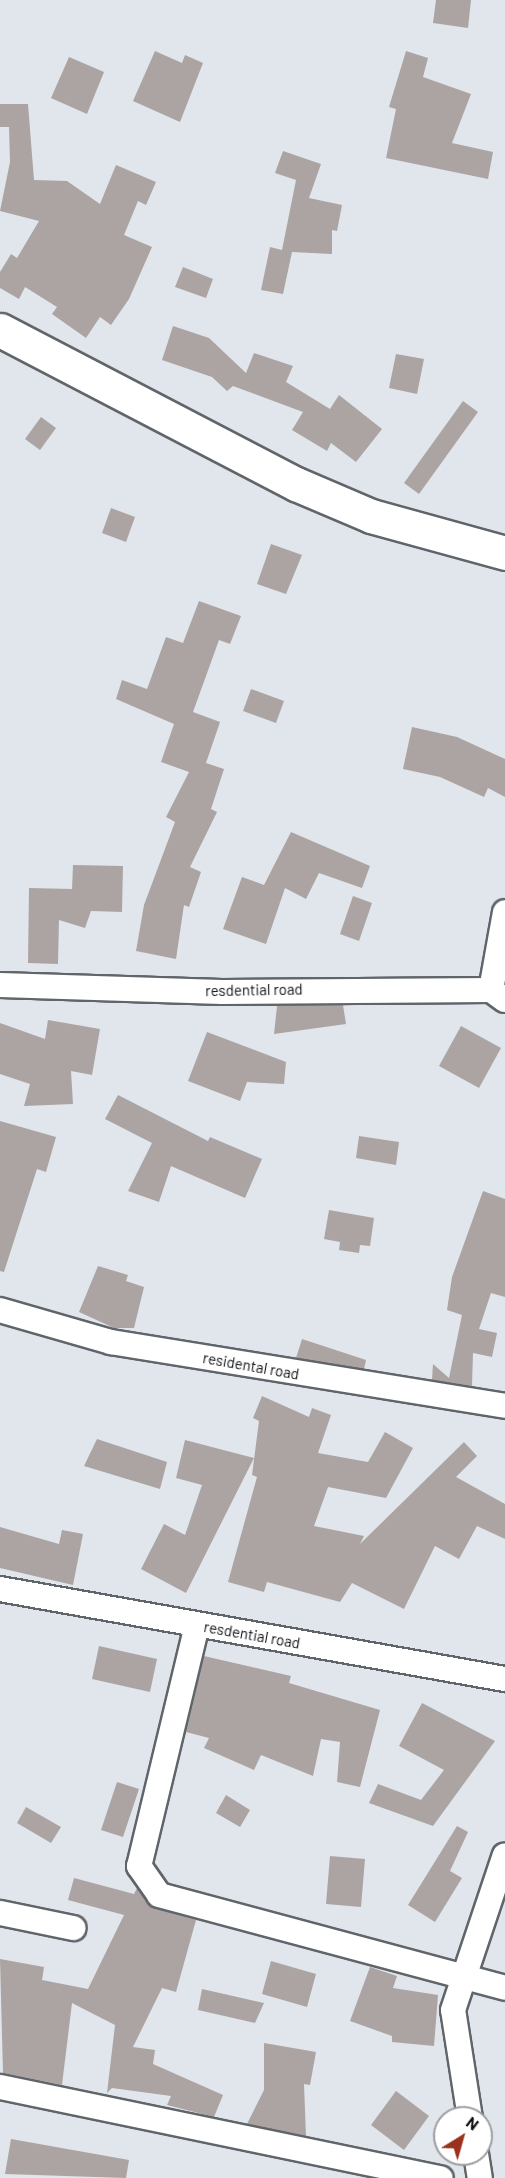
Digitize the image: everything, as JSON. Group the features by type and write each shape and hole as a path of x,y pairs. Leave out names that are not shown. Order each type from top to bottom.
{"highway":[{"path":"0,330 296,484 371,516 505,553"}],"street":[{"path":"498,995 505,912"},
{"name":"resdential road","path":"0,985 222,992 498,995"},
{"name":"residental road","path":"0,1310 111,1342 505,1406"},
{"name":"resdential road","path":"0,1589 505,1679"},
{"path":"196,1625 139,1866 159,1895 462,1974 505,1988"},
{"path":"468,2106 453,2010 462,1974 505,1855"},
{"path":"0,1913 73,1928"},
{"path":"0,2087 441,2178"}],"building":[{"path":"436,0 471,0 468,28 433,23"},
{"path":"155,51 182,63 185,55 203,63 180,122 133,101"},
{"path":"406,51 428,58 423,77 471,94 452,143 493,152 488,179 386,158 396,109 389,107"},
{"path":"69,57 104,72 87,114 51,98"},
{"path":"0,104 28,104 34,180 67,181 100,204 116,165 156,182 146,205 138,201 124,235 152,247 129,299 111,325 100,317 86,338 52,314 57,307 25,287 19,299 0,288 0,272 11,254 17,258 39,221 0,211 10,162 9,127 0,127"},
{"path":"283,151 321,164 309,198 342,205 337,231 332,230 332,254 292,252 283,294 261,290 270,247 282,250 296,180 275,173"},
{"path":"183,267 213,279 206,298 175,287"},
{"path":"173,326 209,338 246,373 254,353 293,366 286,382 330,409 339,395 382,429 356,462 331,443 327,451 292,430 303,412 233,386 227,391 212,377 162,360"},
{"path":"396,354 424,359 417,394 389,388"},
{"path":"463,401 478,412 419,494 404,483"},
{"path":"41,417 56,428 40,450 25,439"},
{"path":"111,508 135,517 126,542 102,533"},
{"path":"271,544 302,555 286,594 257,584"},
{"path":"199,601 241,616 230,644 219,640 193,712 220,722 206,763 224,769 211,809 217,812 190,867 201,872 189,907 184,905 176,959 136,951 144,905 175,822 166,817 189,772 161,762 174,724 116,699 122,680 147,689 166,637 183,643"},
{"path":"251,689 284,701 276,723 243,711"},
{"path":"412,727 457,737 505,759 505,797 488,788 484,797 440,777 403,769"},
{"path":"291,832 370,866 362,888 319,873 306,899 285,888 266,944 223,929 242,877 264,885"},
{"path":"73,865 123,866 122,912 91,911 85,928 59,920 58,964 28,963 29,888 72,889"},
{"path":"353,896 372,903 359,941 340,934"},
{"path":"343,1005 346,1024 274,1034 277,1006"},
{"path":"48,1020 100,1029 92,1075 71,1071 73,1104 24,1106 30,1084 0,1074 0,1023 45,1039"},
{"path":"461,1026 501,1048 479,1088 439,1066"},
{"path":"207,1032 286,1062 284,1084 247,1082 240,1101 188,1081"},
{"path":"118,1095 208,1141 210,1137 262,1159 245,1198 171,1166 159,1202 128,1191 152,1143 105,1119"},
{"path":"0,1121 56,1137 46,1172 37,1169 4,1272 0,1271"},
{"path":"359,1136 399,1142 396,1165 356,1158"},
{"path":"483,1191 505,1199 505,1297 491,1293 479,1329 497,1333 492,1357 473,1353 472,1386 432,1380 433,1364 449,1378 462,1315 447,1310 452,1277"},
{"path":"329,1210 374,1218 370,1246 360,1245 359,1253 339,1250 340,1242 324,1239"},
{"path":"98,1266 128,1275 126,1281 144,1287 134,1328 114,1328 79,1312"},
{"path":"302,1339 366,1360 364,1369 296,1358"},
{"path":"262,1396 309,1417 312,1408 331,1415 318,1453 368,1462 385,1432 413,1448 386,1498 328,1487 314,1526 364,1536 360,1544 464,1442 477,1456 456,1477 505,1504 505,1539 477,1526 459,1559 435,1546 404,1609 352,1583 340,1602 267,1582 264,1592 228,1582 257,1477 252,1475 259,1421 253,1418"},
{"path":"97,1439 167,1462 160,1489 84,1466"},
{"path":"185,1440 254,1458 186,1593 141,1569 164,1524 185,1535 202,1485 176,1478"},
{"path":"0,1527 59,1544 62,1530 83,1534 73,1585 0,1568"},
{"path":"99,1646 157,1659 150,1692 92,1679"},
{"path":"204,1656 291,1676 289,1683 380,1710 360,1787 337,1782 340,1742 321,1739 313,1776 261,1755 254,1770 204,1748 209,1738 186,1732"},
{"path":"422,1703 495,1741 433,1826 369,1803 378,1784 421,1800 444,1770 399,1746"},
{"path":"117,1782 139,1789 123,1837 101,1830"},
{"path":"226,1795 250,1810 240,1827 216,1813"},
{"path":"26,1807 61,1827 51,1843 17,1823"},
{"path":"457,1826 468,1832 450,1871 462,1878 435,1922 408,1905"},
{"path":"330,1856 365,1859 361,1907 326,1904"},
{"path":"74,1878 134,1894 137,1888 155,1908 196,1920 176,1992 162,1988 133,2047 155,2050 153,2064 223,2095 214,2117 167,2105 171,2096 112,2088 107,2093 115,2025 72,2003 62,2085 3,2073 0,1959 44,1967 42,1980 88,1989 124,1915 68,1900"},
{"path":"271,1961 316,1974 307,2007 262,1994"},
{"path":"370,1967 397,1976 393,1988 438,1995 434,2046 392,2042 392,2036 350,2021"},
{"path":"202,1989 264,2003 255,2023 198,2010"},
{"path":"264,2043 316,2052 310,2085 304,2084 306,2136 247,2124 264,2090"},
{"path":"396,2091 429,2116 404,2150 371,2125"},
{"path":"11,2139 129,2160 126,2178 5,2174"}]}
